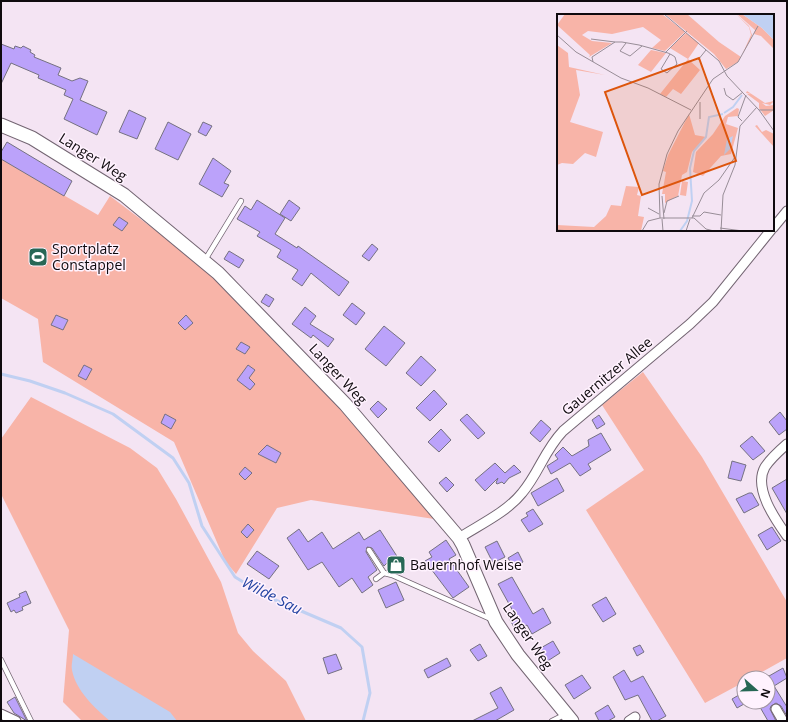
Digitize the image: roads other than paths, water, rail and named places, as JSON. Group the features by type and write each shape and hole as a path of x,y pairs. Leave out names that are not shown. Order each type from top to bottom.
{"street":[{"name":"Langer Weg","path":"1,125 32,138 124,195 218,273 345,404 459,538 496,622 518,655 569,718"},
{"name":"Gauernitzer Allee","path":"774,227 787,211"},
{"name":"Gauernitzer Allee","path":"459,538 498,513 521,495 535,475 549,447 563,431 690,324 713,302 770,231"},
{"path":"787,444 771,458 764,468 762,481 763,494 787,536"},
{"path":"776,709 783,721"},
{"path":"1,714 16,721"}],"lane":[{"path":"204,261 241,201"},
{"path":"369,550 384,573 496,622"},
{"path":"376,579 384,573"},
{"path":"1,660 31,721"},
{"path":"552,721 569,718"}],"water":[{"path":"73,654 170,712 177,721 110,721 92,705 74,678 72,670"}],"waterway":[{"name":"Wilde Sau","path":"1,374 30,381 65,393 113,414 173,458 189,483 202,526 235,577 266,596 341,628 362,647 370,693 363,721"}],"place":[{"name":"Sportplatz Constappel","path":"38,257"},
{"name":"Bauernhof Weise","path":"396,565"}]}
